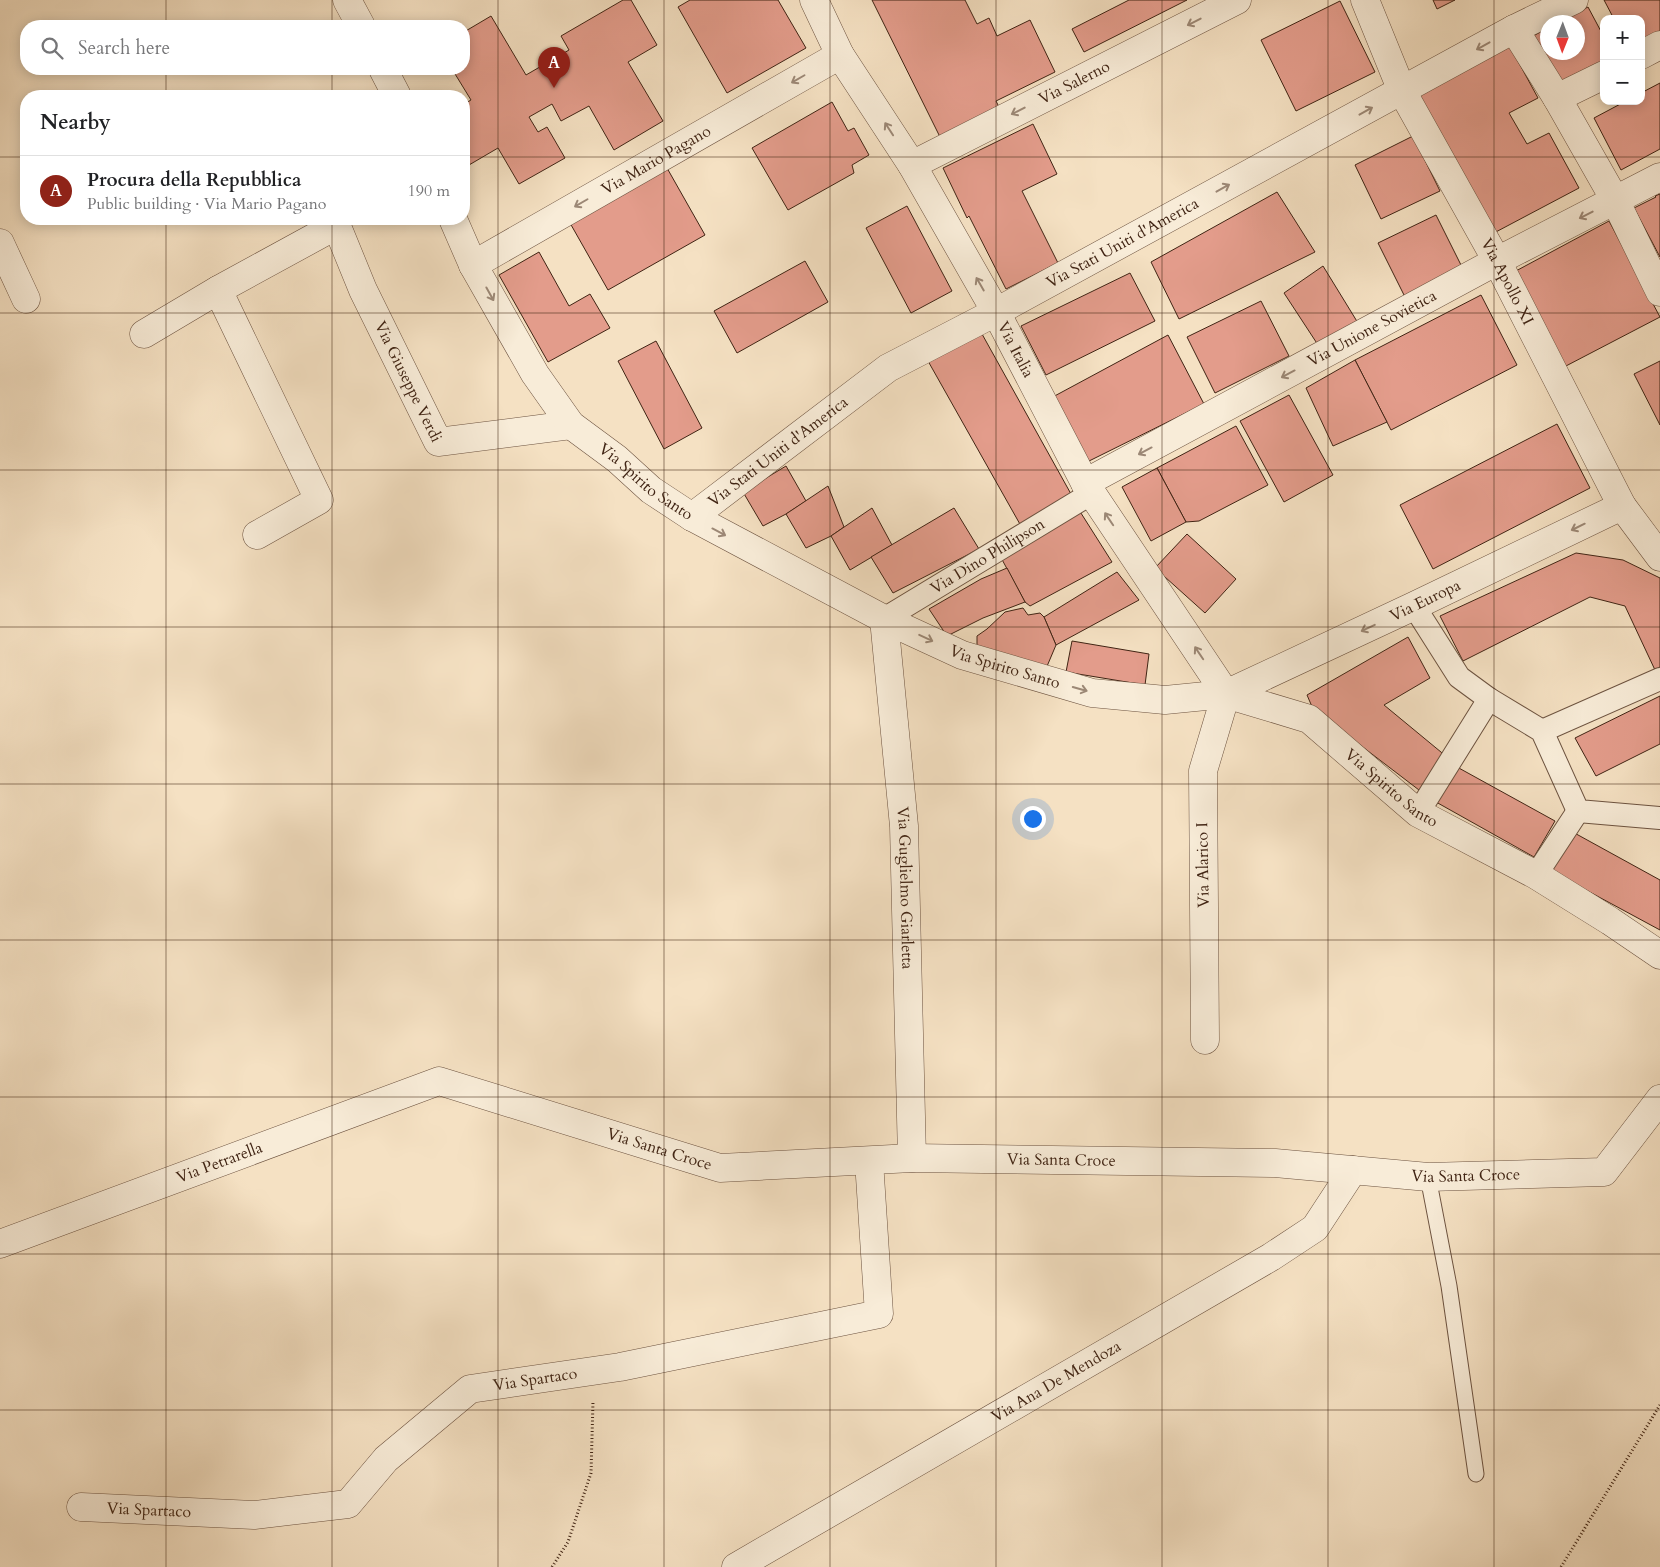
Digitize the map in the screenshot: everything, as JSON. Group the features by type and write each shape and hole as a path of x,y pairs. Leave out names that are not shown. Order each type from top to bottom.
{"street":[{"path":"347,0 358,20"},
{"name":"Via Italia","path":"814,0 840,55 912,165 996,312 1089,488 1226,694"},
{"name":"Via Salerno","path":"912,165 1237,0"},
{"name":"Via Apollo XI","path":"1365,0 1402,91 1497,261 1622,506 1660,557"},
{"name":"Via Stati Uniti d'America","path":"692,517 888,368 996,312 1514,29 1574,0"},
{"path":"1514,29 1557,98 1615,200 1660,292"},
{"path":"1645,53 1660,44"},
{"name":"Via Mario Pagano","path":"473,265 840,55"},
{"path":"386,75 394,90"},
{"path":"1557,98 1600,77"},
{"name":"Via Unione Sovietica","path":"1089,488 1497,261 1660,177"},
{"name":"Via Giuseppe Verdi","path":"144,334 331,225"},
{"name":"Via Giuseppe Verdi","path":"337,225 363,290 438,442 571,425"},
{"name":"Via Spirito Santo","path":"456,225 473,265 535,374 571,425 617,459 651,490 692,517 884,619 962,655 1092,693 1165,700 1226,694 1309,719 1418,813 1536,875 1660,955"},
{"path":"0,243 26,299"},
{"path":"218,290 319,500 257,535"},
{"name":"Via Dino Philipson","path":"884,619 1089,488"},
{"name":"Via Europa","path":"1226,694 1622,506"},
{"path":"1414,606 1459,677 1489,699 1542,731 1578,811"},
{"name":"Via Guglielmo Giarletta","path":"884,619 904,826 912,1158"},
{"path":"1542,731 1660,679"},
{"name":"Via Alarico I","path":"1205,1040 1203,771 1226,694"},
{"path":"1418,813 1489,699"},
{"path":"1578,811 1660,818"},
{"path":"1536,875 1578,811"},
{"name":"Via Santa Croce","path":"439,1081 720,1168 912,1158 1276,1163 1428,1177 1604,1172 1660,1099"},
{"name":"Via Petrarella","path":"0,1244 439,1081"},
{"name":"Via Spartaco","path":"82,1508 254,1515 348,1504 386,1459 470,1389 620,1367 878,1314 869,1161"},
{"name":"Via Ana De Mendoza","path":"736,1567 1271,1257 1315,1228 1353,1170"}],"lane":[{"path":"1428,1177 1449,1286 1476,1474"}],"path":[{"path":"552,1567 568,1542 591,1473 592,1408 596,1371"},
{"path":"1561,1567 1660,1405"}],"building":[{"path":"623,0 631,0 657,45 628,62 663,121 614,150 589,106 561,121 552,104 529,117 538,132 547,127 565,158 519,184 498,148 470,164 470,90 465,90 456,75 470,75 470,28 491,16 526,75 569,50 561,36"},
{"path":"690,0 778,0 806,48 727,93 678,7"},
{"path":"872,0 965,0 977,24 989,18 997,36 1030,20 1055,72 996,101 1002,113 943,143"},
{"path":"1129,0 1187,0 1084,52 1072,29"},
{"path":"1433,0 1455,0 1437,9"},
{"path":"1604,0 1660,0 1660,33 1645,41 1645,15 1612,15"},
{"path":"1340,1 1375,72 1296,111 1261,40"},
{"path":"1588,7 1600,30 1600,66 1561,87 1546,60 1585,60 1585,15 1572,15"},
{"path":"1540,32 1540,49 1533,36"},
{"path":"1507,41 1538,98 1509,113 1527,144 1549,133 1579,188 1492,234 1415,90"},
{"path":"1660,83 1660,149 1621,170 1594,118 1618,105 1645,105 1645,91"},
{"path":"832,102 848,131 854,128 869,155 852,165 854,173 788,210 752,148"},
{"path":"1033,124 1057,174 1022,191 1058,263 1006,289 969,216 967,218 943,168"},
{"path":"1413,136 1440,191 1381,219 1355,165"},
{"path":"667,168 705,235 608,290 570,223"},
{"path":"1277,192 1315,252 1179,319 1151,262"},
{"path":"1660,194 1660,257 1634,208"},
{"path":"907,206 952,291 911,313 866,228"},
{"path":"1436,215 1463,269 1405,297 1378,243"},
{"path":"1609,221 1660,317 1564,367 1514,272"},
{"path":"539,252 569,306 590,294 610,328 548,362 499,275"},
{"path":"805,261 828,302 737,353 714,311"},
{"path":"1323,266 1358,323 1320,348 1284,293"},
{"path":"1130,273 1155,321 1046,375 1021,326"},
{"path":"1481,295 1517,365 1391,430 1355,360"},
{"path":"1261,301 1289,356 1215,393 1187,337"},
{"path":"982,334 1071,494 1021,526 928,361"},
{"path":"1168,335 1204,404 1083,464 1049,399"},
{"path":"656,341 702,428 664,449 618,361"},
{"path":"1355,360 1387,422 1333,446 1306,388"},
{"path":"1660,361 1660,425 1634,374"},
{"path":"1289,395 1333,475 1284,502 1240,421"},
{"path":"1557,424 1590,488 1433,569 1400,505"},
{"path":"1236,426 1268,485 1199,521 1186,522 1157,468"},
{"path":"786,466 806,501 763,526 743,492"},
{"path":"1157,468 1186,522 1151,541 1122,487"},
{"path":"828,486 844,527 831,536 806,548 786,514"},
{"path":"872,508 892,545 850,570 831,536"},
{"path":"954,508 979,549 893,593 871,557"},
{"path":"1079,510 1112,562 1030,606 1025,602 999,554"},
{"path":"1187,534 1236,579 1205,613 1155,568"},
{"path":"1576,553 1623,560 1660,578 1660,667 1655,670 1625,606 1590,597 1463,661 1440,616"},
{"path":"1007,568 1025,602 983,618 947,636 929,609 981,579"},
{"path":"1117,572 1139,600 1056,645 1044,617"},
{"path":"1023,608 1028,615 1040,613 1044,617 1056,645 1045,671 977,646 977,636 1005,612"},
{"path":"1408,637 1430,678 1384,705 1447,757 1419,790 1313,709 1307,695"},
{"path":"1072,641 1149,654 1145,685 1066,672"},
{"path":"1660,696 1660,744 1596,776 1575,738"},
{"path":"1457,767 1555,821 1534,857 1436,802"},
{"path":"1569,830 1660,880 1660,930 1547,869"}],"place":[{"name":"Procura della Repubblica","path":"554,88"}]}
